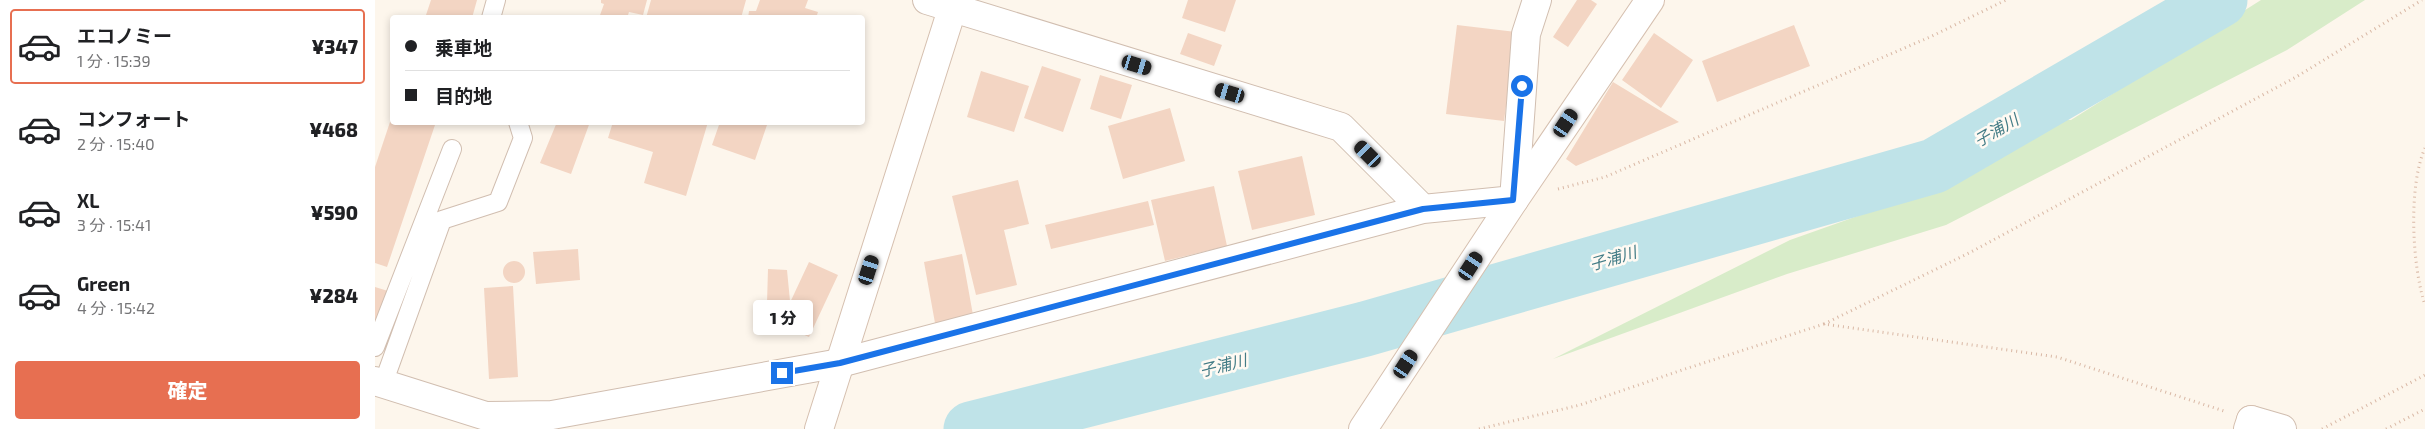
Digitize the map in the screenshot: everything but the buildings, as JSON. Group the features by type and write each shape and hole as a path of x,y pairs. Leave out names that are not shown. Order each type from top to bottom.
{"street":[{"path":"1513,200 1526,34 1537,0"},
{"path":"1363,429 1513,200 1650,0"},
{"path":"819,429 945,3 1341,127 1423,209"},
{"path":"379,382 486,416 552,415 840,363 1423,209 1513,200"},
{"path":"2249,424 2282,429"}],"lane":[{"path":"492,15 496,0"},
{"path":"379,382 443,220 498,202 523,138 519,125"},
{"path":"375,346 452,149"}],"path":[{"path":"1513,200 1605,177 1921,41 2006,0"},
{"path":"1479,429 1580,405 1685,368 1824,324 1969,253 2296,77 2422,0"},
{"path":"2425,148 2413,212 2418,283 2425,304"},
{"path":"1824,324 2057,357 2249,424"},
{"path":"2322,429 2425,375"},
{"path":"2386,429 2425,409"}],"green space":[{"path":"2261,0 2365,0 2287,50 1946,225 1787,274 1553,359 1790,240 1948,184 1959,166 2049,119 2071,120"}],"waterway":[{"name":"子浦川","path":"971,429 1365,329 1934,166 2220,0"}],"route":[{"path":"782,373 840,363 1423,209 1513,200 1522,86"}]}
